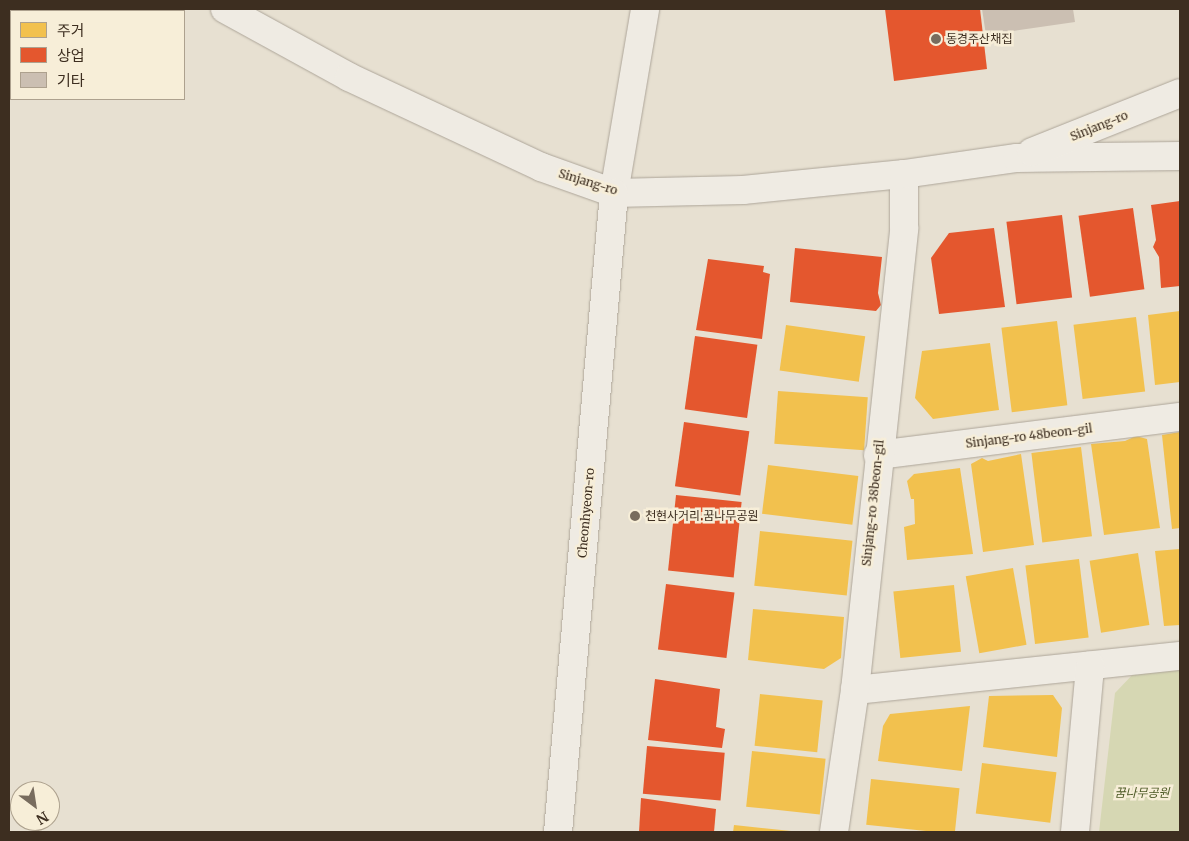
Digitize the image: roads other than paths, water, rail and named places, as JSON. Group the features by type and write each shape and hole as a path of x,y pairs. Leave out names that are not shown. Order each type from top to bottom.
{"street":[{"name":"Sinjang-ro","path":"225,9 349,77 542,167 614,193 743,190 904,174 1017,158 1180,156"},
{"name":"Cheonhyeon-ro","path":"558,832 614,193 645,9"},
{"name":"Sinjang-ro","path":"1017,158 1180,93"},
{"name":"Sinjang-ro 38beon-gil","path":"834,832 855,690 878,455 904,228 904,174"},
{"name":"Sinjang-ro 48beon-gil","path":"878,455 1180,417"},
{"path":"855,690 1180,656"},
{"path":"1075,832 1090,666"}],"place":[{"name":"동경주산채집","path":"936,39"},
{"name":"천현사거리.꿈나무공원","path":"635,516"}],"park label":[{"name":"꿈나무공원","path":"1142,793"}]}
